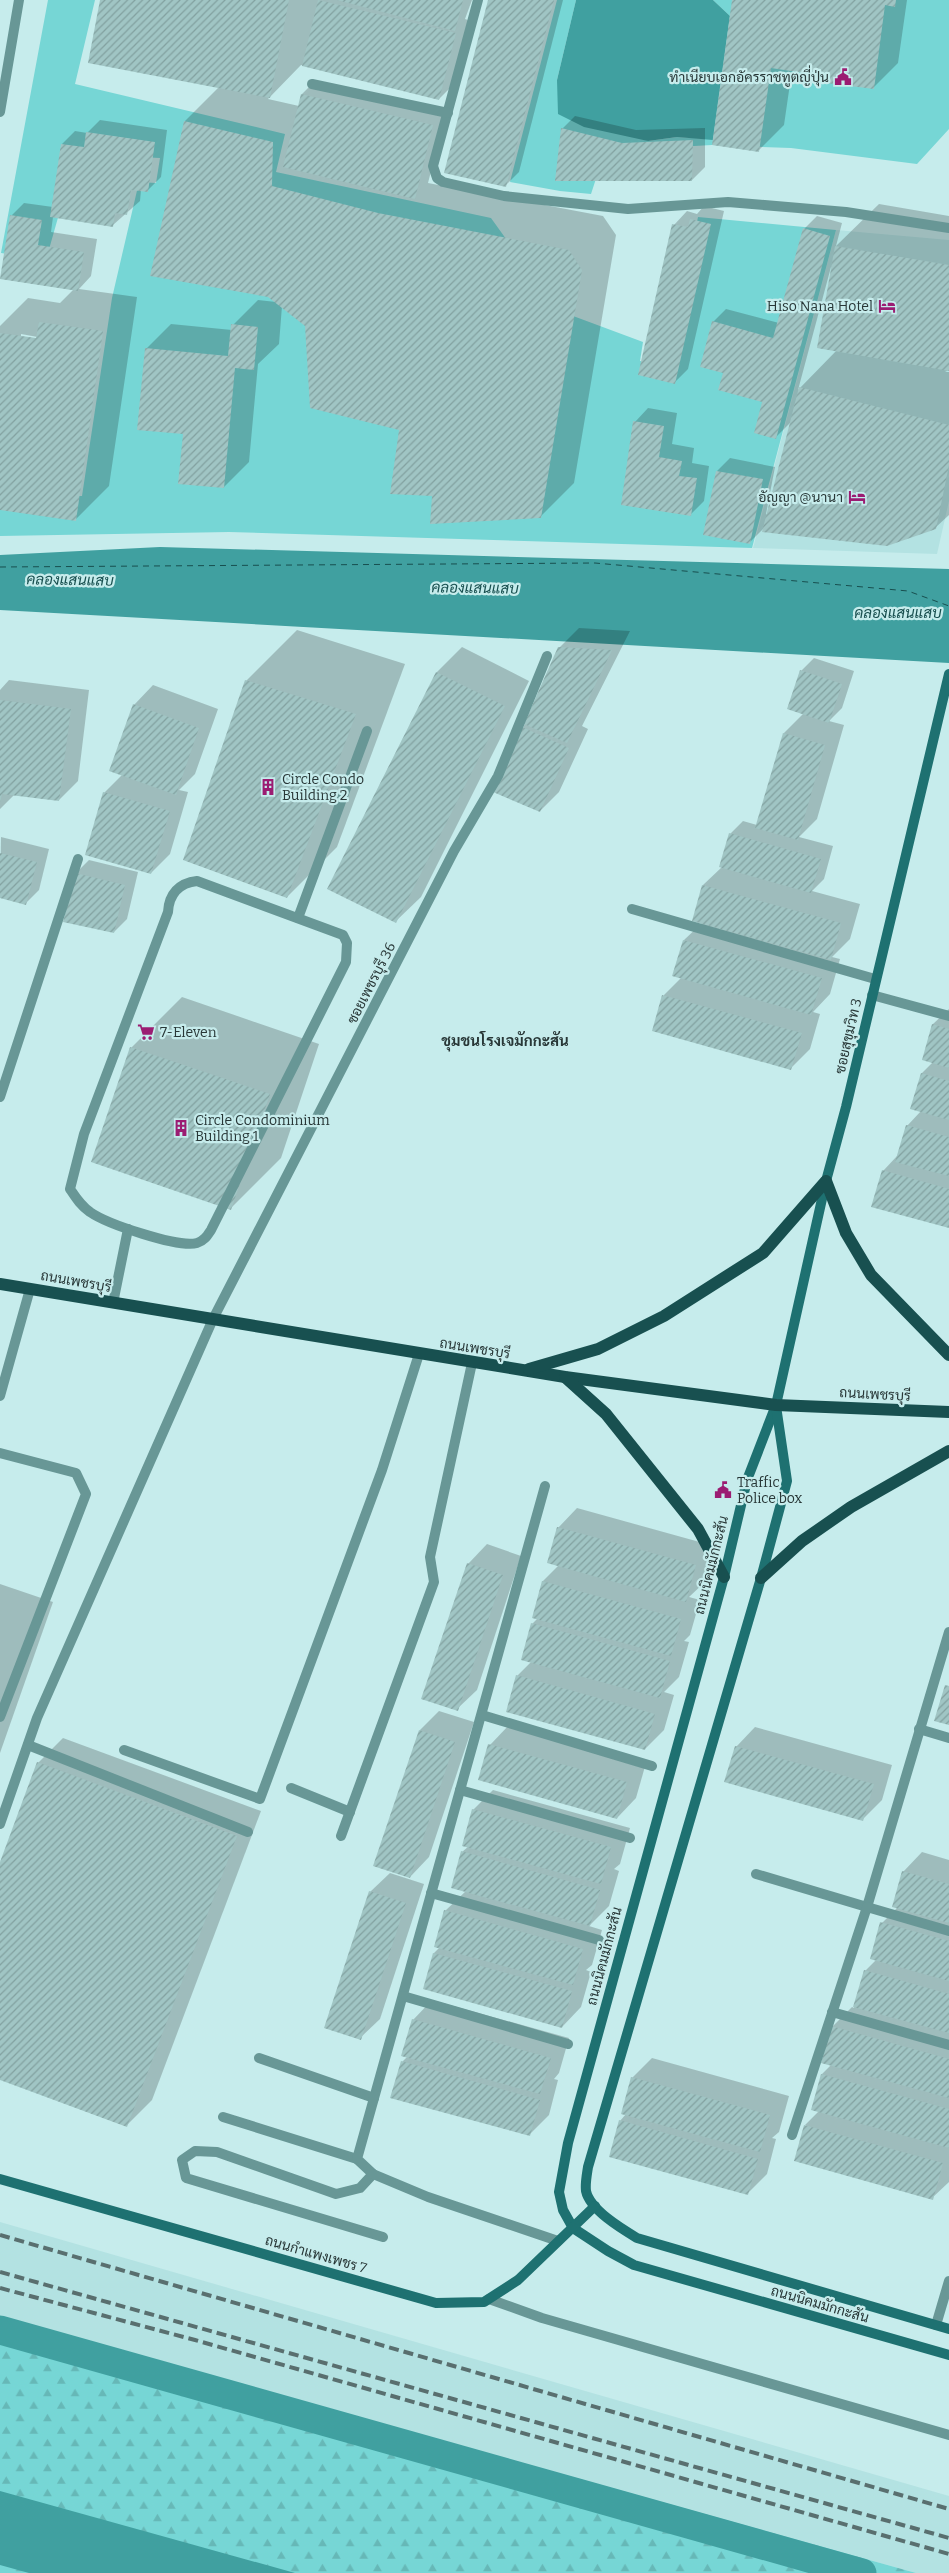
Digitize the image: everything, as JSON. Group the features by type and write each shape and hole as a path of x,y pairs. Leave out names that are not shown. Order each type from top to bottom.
{"main road":[{"path":"526,1370 598,1349 664,1316 764,1253 826,1181 846,1233 871,1275 949,1355"},
{"name":"ถนนเพชรบุรี","path":"0,1284 565,1377 776,1405 949,1412"},
{"path":"565,1377 606,1414 698,1529 724,1577"},
{"path":"761,1578 802,1541 856,1504 949,1451"}],"street":[{"path":"0,112 19,0"},
{"path":"478,0 433,166 437,178 496,194 628,209 728,202 846,212 949,228"},
{"path":"312,84 448,113"},
{"name":"ซอยเพชรบุรี 36","path":"0,1824 37,1718 213,1319 454,851 498,776 547,656"},
{"name":"ซอยสุขุมวิท 3","path":"776,1405 826,1181 846,1107 949,674"},
{"path":"298,918 367,731"},
{"path":"0,1097 78,859"},
{"path":"187,882 208,882 343,935 346,943 346,962 211,1230 199,1243 192,1244 181,1243 128,1229 91,1213 70,1189 84,1134 168,912 172,894 187,882"},
{"path":"632,909 875,979"},
{"path":"872,995 949,1016"},
{"path":"113,1303 128,1229"},
{"path":"0,1396 30,1289"},
{"path":"124,1750 260,1799 382,1470 419,1354"},
{"path":"341,1836 434,1582 430,1557 472,1363"},
{"name":"ถนนนิคมมักกะสัน","path":"776,1405 747,1480 724,1577 568,2143 559,2192 562,2210 573,2228 634,2265 949,2355"},
{"name":"ถนนนิคมมักกะสัน","path":"776,1405 787,1481 761,1578 588,2167 586,2192 595,2206 615,2225 637,2238 949,2328"},
{"path":"0,1453 76,1473 86,1494 0,1717"},
{"path":"357,2159 545,1486"},
{"path":"792,2135 866,1907 949,1632"},
{"path":"482,1715 652,1766"},
{"path":"919,1729 949,1738"},
{"path":"28,1745 248,1832"},
{"path":"291,1788 350,1812"},
{"path":"460,1790 630,1838"},
{"path":"756,1874 949,1931"},
{"path":"431,1893 600,1940"},
{"path":"403,1996 568,2044"},
{"path":"832,2012 949,2045"},
{"path":"259,2058 374,2098"},
{"path":"223,2117 357,2159 373,2174 428,2197 558,2242"},
{"path":"373,2174 360,2188 336,2194 217,2152 195,2151 182,2160 186,2178 383,2237"},
{"name":"ถนนกำแพงเพชร 7","path":"0,2179 436,2303 484,2302 489,2299 518,2280 595,2206"},
{"path":"936,2325 949,2281"},
{"path":"489,2299 560,2324 949,2435"}],"shaded area":[{"path":"836,230 949,240 949,501 937,554 753,548"},
{"path":"0,2222 949,2496 949,2573 916,2573 0,2317"}],"green space":[{"path":"48,0 95,0 75,84 285,134 276,172 491,218 557,310 643,342 640,361 667,363 698,217 836,230 752,548 229,532 0,536 0,496 82,496 112,298 139,182 156,183 160,158 76,154 46,260 1,253"},
{"path":"557,0 576,0 557,80 648,141 677,137 713,139 730,16 713,0 949,0 949,129 917,164 791,148 712,145 605,151 591,194 560,191 510,182"},
{"path":"0,2317 916,2573 0,2573"}],"water":[{"path":"576,0 713,0 730,16 713,140 677,137 648,141 584,127 558,114 557,80"},
{"name":"คลองแสนแสบ","path":"160,547 949,569 949,663 0,610 0,555"},
{"path":"0,2491 295,2573 29,2573 0,2565"}],"building":[{"path":"100,0 289,0 270,98 88,63"},
{"path":"318,0 456,33 439,100 302,66"},
{"path":"337,0 463,0 455,31"},
{"path":"488,0 554,0 506,187 444,173"},
{"name":"ทำเนียบเอกอัครราชทูตญี่ปุ่น","path":"732,0 896,0 895,7 885,5 874,89 810,81 811,74 771,68 759,152 712,145"},
{"path":"301,94 433,125 415,199 283,167"},
{"path":"184,121 273,142 272,186 378,213 569,250 582,270 541,518 430,524 432,496 390,494 399,430 310,408 305,326 268,297 150,276"},
{"path":"561,128 622,143 693,140 692,181 555,181"},
{"path":"86,132 155,142 148,192 131,190 127,215 115,213 113,227 50,217 61,144 84,147"},
{"path":"10,215 42,220 38,245 84,252 78,291 0,279"},
{"path":"690,219 711,224 675,384 638,375 672,224 688,227"},
{"path":"803,228 830,236 776,439 754,433 762,402 718,390 723,373 700,367 712,321 773,338"},
{"name":"Hiso Nana Hotel","path":"835,246 949,265 949,371 817,348"},
{"path":"39,322 103,331 76,521 0,510 0,333 36,338"},
{"path":"231,324 258,327 254,370 235,368 224,488 178,484 183,434 137,430 145,348 228,356"},
{"name":"อัญญา @นานา","path":"799,387 949,425 949,465 936,529 887,546 762,532"},
{"path":"633,421 664,426 659,457 682,461 679,476 697,478 691,516 621,505"},
{"path":"716,471 763,479 750,544 703,535"},
{"path":"558,647 612,650 567,743 524,724"},
{"path":"800,670 842,684 829,723 787,709"},
{"path":"436,672 505,706 396,923 327,889"},
{"name":"Circle Condo Building 2","path":"245,680 356,714 287,898 183,860"},
{"path":"0,700 71,709 59,801 2,794 0,802"},
{"path":"133,704 199,728 176,795 109,771"},
{"path":"522,727 569,748 540,812 493,792"},
{"path":"783,733 825,745 798,840 755,828"},
{"path":"103,792 170,811 151,874 85,855"},
{"path":"729,833 821,859 811,893 719,867"},
{"path":"0,853 37,862 26,905 0,898"},
{"path":"75,873 125,885 114,933 63,922"},
{"path":"702,885 841,923 831,960 692,921"},
{"path":"683,940 822,978 811,1015 672,976"},
{"path":"662,995 802,1033 791,1070 652,1031"},
{"path":"932,1024 949,1029 949,1068 922,1060"},
{"name":"Circle Condominium Building 1","path":"130,1047 270,1094 231,1210 91,1162"},
{"path":"921,1073 949,1081 949,1120 910,1109"},
{"path":"906,1125 949,1137 949,1176 895,1162"},
{"path":"882,1170 949,1189 949,1228 871,1207"},
{"path":"557,1527 696,1565 686,1602 547,1563"},
{"path":"467,1563 503,1575 458,1711 421,1699"},
{"path":"542,1581 681,1619 671,1656 532,1618"},
{"path":"531,1623 670,1661 660,1698 521,1660"},
{"path":"516,1675 655,1714 645,1750 506,1712"},
{"path":"945,1685 949,1686 949,1725 934,1721"},
{"path":"419,1730 455,1742 410,1878 373,1866"},
{"path":"488,1744 627,1782 617,1819 478,1780"},
{"path":"735,1746 874,1784 863,1821 724,1782"},
{"path":"37,1762 237,1836 127,2127 0,2080 0,1862"},
{"path":"472,1809 611,1847 601,1884 462,1846"},
{"path":"461,1851 600,1890 590,1926 451,1888"},
{"path":"902,1871 949,1884 949,1923 892,1907"},
{"path":"369,1891 406,1903 361,2040 324,2028"},
{"path":"444,1910 583,1949 573,1985 434,1947"},
{"path":"880,1922 949,1941 949,1981 870,1959"},
{"path":"433,1953 572,1991 562,2028 423,1989"},
{"path":"864,1970 949,1994 949,2033 853,2007"},
{"path":"412,2019 551,2058 540,2094 401,2056"},
{"path":"831,2026 949,2059 949,2098 821,2063"},
{"path":"401,2061 540,2100 530,2136 390,2098"},
{"path":"821,2074 949,2109 949,2148 811,2110"},
{"path":"631,2077 770,2115 760,2152 621,2114"},
{"path":"619,2120 758,2159 748,2195 609,2157"},
{"path":"804,2125 943,2163 933,2200 794,2161"}],"waterway":[{"path":"0,2330 862,2573"}],"ferry route":[{"path":"0,567 595,563 908,591 949,606"}],"railway":[{"path":"0,2235 949,2509"},
{"path":"0,2272 949,2538"},
{"path":"0,2288 195,2340 949,2554"}],"place":[{"name":"ทำเนียบเอกอัครราชทูตญี่ปุ่น","path":"843,77"},
{"name":"Hiso Nana Hotel","path":"887,306"},
{"name":"อัญญา @นานา","path":"857,497"},
{"name":"Circle Condo Building 2","path":"268,787"},
{"name":"7-Eleven","path":"146,1032"},
{"name":"Circle Condominium Building 1","path":"181,1128"},
{"name":"Traffic Police box","path":"723,1490"}],"district":[{"name":"ชุมชนโรงเจมักกะสัน","path":"505,1041"}]}
